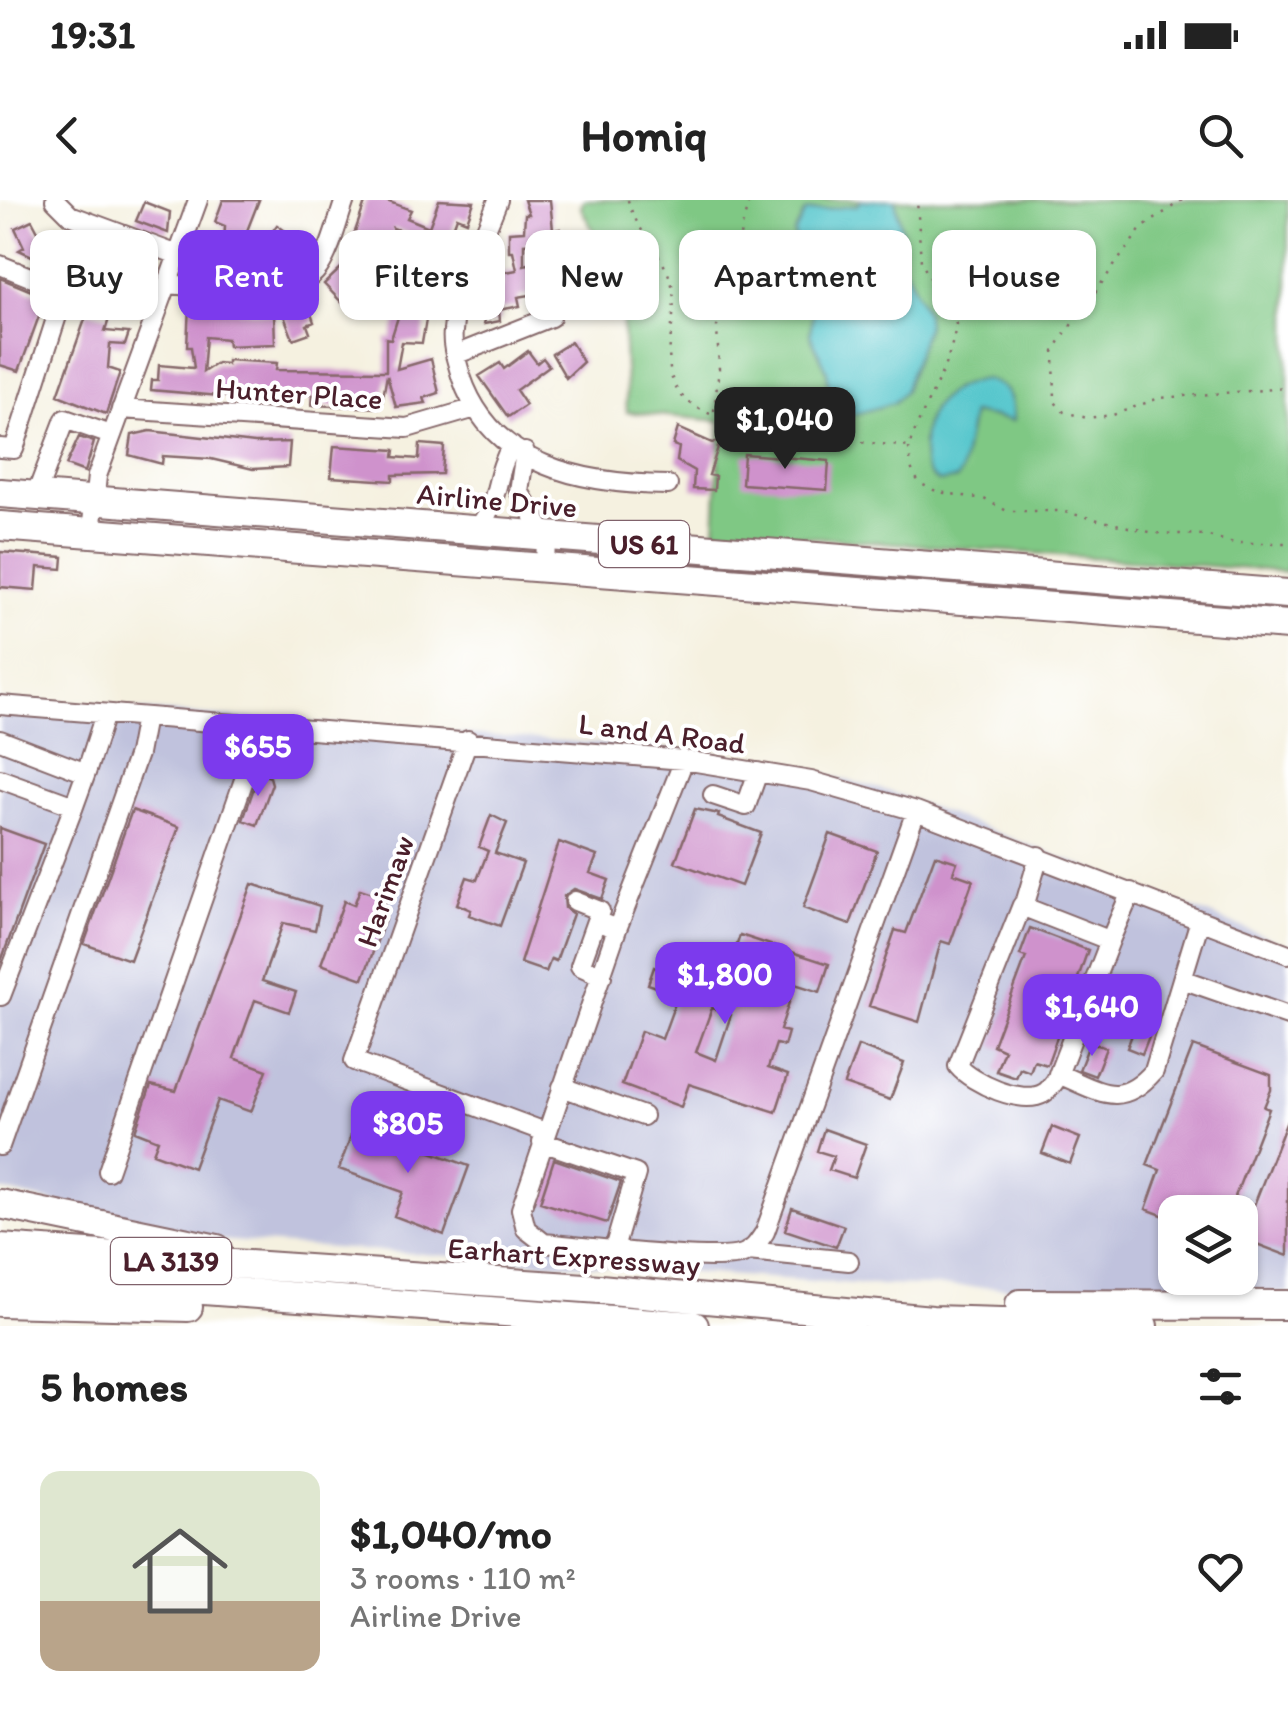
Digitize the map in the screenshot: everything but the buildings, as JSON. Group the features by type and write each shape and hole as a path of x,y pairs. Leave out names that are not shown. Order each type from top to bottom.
{"highway":[{"name":"Airline Drive","path":"0,493 1288,594"},
{"name":"US 61","path":"0,526 1288,625"},
{"path":"759,586 760,553"},
{"path":"1026,573 1026,606"},
{"path":"0,1204 341,1274"},
{"name":"Earhart Expressway","path":"0,1248 750,1301 932,1320 1144,1326"},
{"name":"Earhart Expressway","path":"0,1275 692,1326"},
{"path":"750,1301 1288,1305"},
{"path":"0,1302 510,1315"}],"street":[{"path":"55,200 70,216 178,255 112,435 94,498 92,533"},
{"path":"187,230 198,200"},
{"path":"167,284 269,290 299,286 316,270 328,250 345,200"},
{"path":"498,200 456,315 455,355 472,409 490,430 566,474 611,484 668,484"},
{"path":"0,265 65,291 14,449 0,448"},
{"path":"455,355 543,320"},
{"name":"Hunter Place","path":"121,409 406,428 472,409"},
{"path":"36,495 65,419 112,435"},
{"path":"474,531 488,518 496,499 500,470 518,449"},
{"path":"518,449 521,500 537,517 546,537 544,570"},
{"path":"496,499 521,500"},
{"name":"L and A Road","path":"0,705 684,760 811,781 916,811 1288,954"},
{"path":"2,996 105,714"},
{"path":"0,1146 138,754 145,717"},
{"path":"108,1171 247,771 247,725"},
{"path":"0,740 86,773"},
{"name":"Harimaw","path":"468,740 354,1061 544,1137"},
{"path":"684,760 616,929 521,1209 526,1229 544,1243 739,1256 748,1251 764,1232 916,811"},
{"path":"713,795 746,806 758,772"},
{"path":"0,779 74,806"},
{"path":"1039,856 1023,906 958,1066 979,1084 1029,1096 1044,1093 1058,1074 1131,892"},
{"path":"575,901 600,911 580,966 602,976"},
{"path":"1023,906 1109,939"},
{"path":"1058,1074 1112,1096 1140,1087 1154,1070 1200,920"},
{"path":"596,921 616,929"},
{"path":"1182,979 1288,1016"},
{"path":"562,1087 643,1116"},
{"path":"544,1137 636,1174 614,1249"},
{"path":"748,1251 849,1260"}],"path":[{"path":"628,200 670,280 674,302 671,366 676,387 688,401 754,430 909,447"},
{"path":"714,412 720,369 717,327 749,200"},
{"path":"917,200 922,262 956,324 940,381 921,410 909,447 911,468 919,483 938,492 984,499 1006,512 1060,512 1154,533 1288,543"},
{"path":"1182,200 1141,229 1061,338 1054,352 1055,402 1064,412 1087,418 1113,415 1160,398 1288,388"}],"shaded area":[{"path":"0,700 713,752 806,769 891,792 1288,945 1288,1293 1258,1292 1258,1195 1158,1195 1158,1291 869,1285 217,1240 0,1190"}],"green space":[{"path":"583,200 1288,200 1288,572 715,530 721,421 627,412 623,320 659,320 659,230 593,230 581,208"}],"water":[{"path":"862,200 895,200 902,230 796,230 805,212 857,205"},
{"path":"912,283 926,312 927,325 905,390 894,403 842,418 830,410 827,371 810,335 812,320 912,320"},
{"path":"985,379 1008,394 1013,421 972,413 961,472 957,479 939,482 924,465 927,422 948,394"}]}
